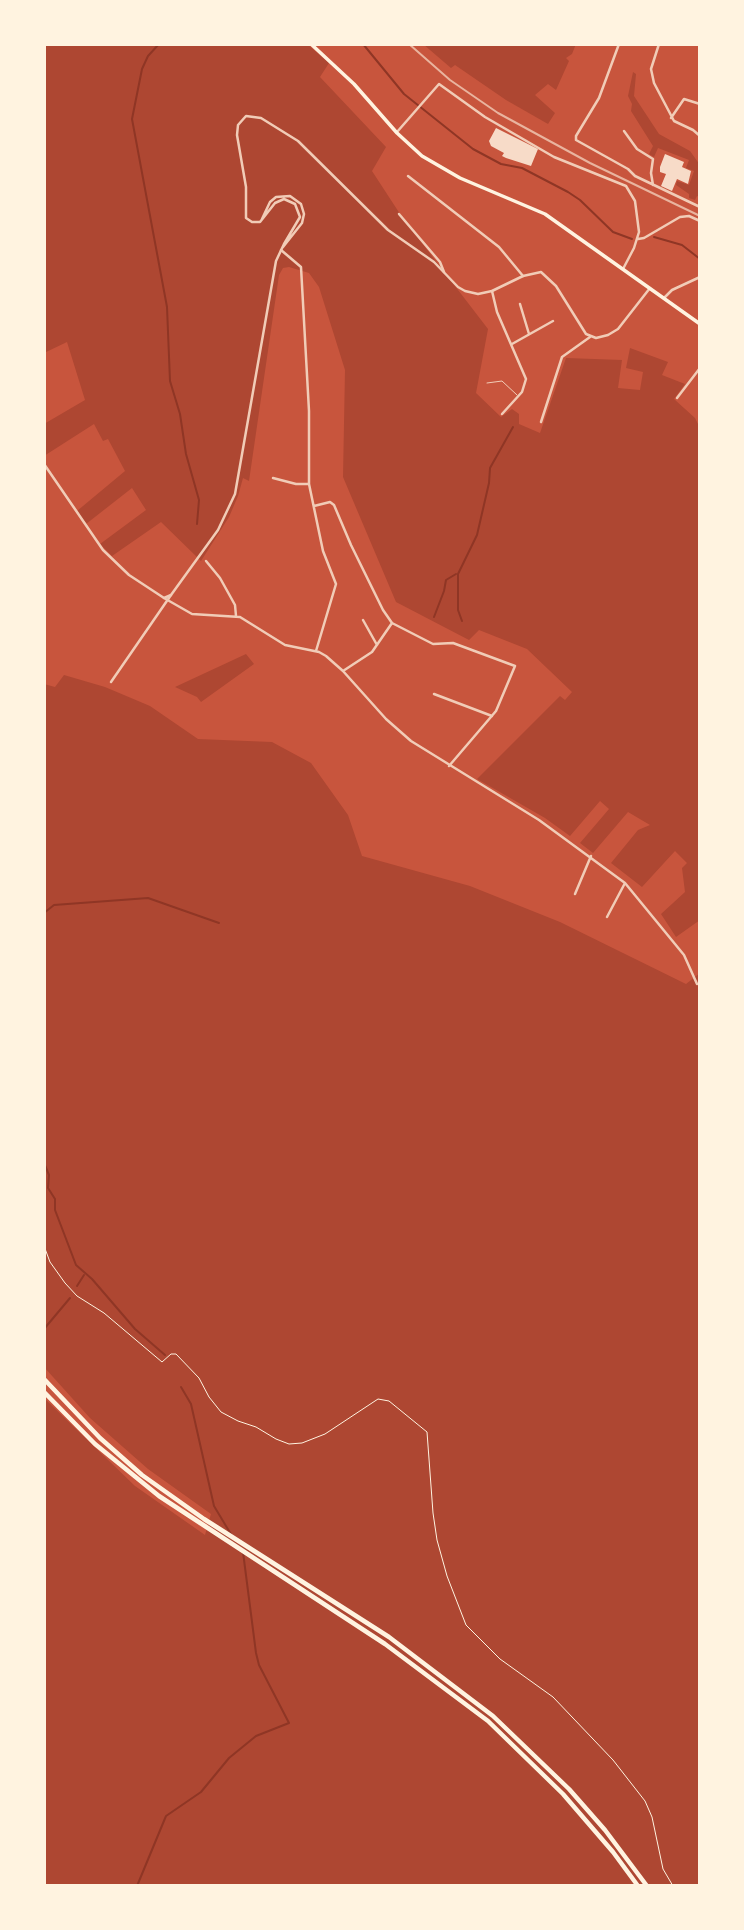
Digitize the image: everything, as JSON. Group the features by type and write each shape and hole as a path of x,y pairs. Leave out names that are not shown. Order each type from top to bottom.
{"highway":[{"path":"44,1379 100,1438 142,1475 204,1519 423,1661 493,1716 583,1804 647,1886"},
{"path":"44,1392 96,1444 138,1480 419,1668 488,1721 564,1794 638,1886"}],"main road":[{"path":"310,44 354,84 411,147 460,178 545,214 700,324"}],"street":[{"path":"618,44 599,98 576,140 653,185 700,207"},
{"path":"659,44 653,58 651,75 671,118 700,136"},
{"path":"397,133 439,84 485,117 554,157 626,186 634,198 639,223 638,239 623,269"},
{"path":"671,118 685,98 700,104"},
{"path":"111,682 165,599 171,595 218,530 235,495 274,273 281,250 300,218 298,207 289,200 278,201 260,222 249,221 244,211 246,187 237,128 240,120 246,116 261,118 298,141 388,230 435,262 444,274 465,291 478,294 492,291 523,276 541,272 552,280 590,337"},
{"path":"624,131 637,149 653,159 653,185"},
{"path":"408,176 499,247 523,276"},
{"path":"399,214 440,262 444,274"},
{"path":"638,239 680,216 689,216 700,221"},
{"path":"281,250 299,263 302,273 309,411 309,484 323,551 336,584 316,652"},
{"path":"664,298 671,290 700,277"},
{"path":"541,422 562,357 590,337 606,336 618,329 650,288"},
{"path":"492,291 497,312 526,379 526,385 519,397 502,415"},
{"path":"520,304 529,334"},
{"path":"512,344 553,321"},
{"path":"677,398 700,368"},
{"path":"44,464 103,550 129,575 192,614 236,617 285,645 324,654 386,719 411,741 539,820 625,883 684,956 697,984"},
{"path":"273,478 301,485 309,484"},
{"path":"314,506 330,502 334,505 383,610 393,623 433,644 453,643 515,666 492,716 449,766"},
{"path":"206,561 220,578 235,605 236,617"},
{"path":"363,620 377,645"},
{"path":"343,671 365,658 393,623"},
{"path":"434,694 492,716"},
{"path":"575,894 591,856"},
{"path":"607,917 625,883"}],"lane":[{"path":"486,383 502,381 519,397"}],"path":[{"path":"44,1246 57,1273 77,1296 104,1313 162,1362 171,1354 176,1354 199,1378 209,1398 221,1412 289,1444 302,1443 325,1434 378,1399 389,1401 427,1432 433,1513 438,1540 447,1576 466,1625 500,1659 553,1697 613,1760 645,1801 652,1817 663,1869 673,1886"}],"shaded area":[{"path":"44,44 307,44 329,63 320,77 386,147 372,171 402,217 488,329 476,393 501,417 512,409 519,414 519,424 540,433 566,358 622,360 618,388 640,390 643,372 626,368 630,348 668,362 662,375 685,384 674,399 695,418 700,428 700,920 676,937 661,914 685,892 682,868 687,863 675,851 642,887 611,863 638,830 650,825 628,812 593,853 580,843 609,809 600,801 570,836 545,818 477,779 560,696 565,700 572,692 527,649 479,630 469,640 396,602 343,477 345,370 319,287 309,273 289,267 283,268 279,275 249,481 243,478 229,517 201,561 161,522 112,556 100,544 146,510 132,488 86,524 77,511 125,471 108,439 103,441 94,424 44,456 44,424 85,400 67,342 44,353"},
{"path":"423,44 576,44 572,54 566,58 569,61 556,90 548,84 535,95 555,113 548,124 506,100 455,65 451,68"},
{"path":"633,72 636,74 634,96 659,134 690,151 700,165 700,197 697,196 695,200 689,198 689,194 676,185 677,181 689,185 694,171 686,168 689,160 658,148 654,157 649,154 653,146 631,111 632,104 628,96"},
{"path":"246,654 254,664 201,702 197,697 175,687"},
{"path":"64,675 105,687 150,706 198,739 272,742 311,763 348,815 362,856 470,886 560,922 686,984 700,973 700,1886 44,1886 44,1398 135,1486 205,1535 211,1514 148,1469 90,1418 44,1367 44,684 55,687"}],"building":[{"path":"496,128 538,149 531,166 502,156 504,153 491,146 489,141"},
{"path":"665,154 684,162 682,167 691,171 688,184 677,179 672,191 661,186 666,174 660,172"}],"waterway":[{"path":"159,44 148,56 142,69 132,119 167,307 170,381 199,500 197,524"},
{"path":"363,44 404,94 473,149 501,164 522,168 568,192 613,232 632,239"},
{"path":"654,237 682,245 700,259"},
{"path":"462,621 458,610 458,574 477,535 490,468 513,427"},
{"path":"434,617 446,580 456,574"},
{"path":"44,913 54,905 148,898 219,923"},
{"path":"44,1163 49,1175 48,1188 55,1199 55,1210 76,1265 92,1279 135,1329 165,1355"},
{"path":"77,1286 84,1275"},
{"path":"44,1329 70,1298"},
{"path":"181,1387 191,1404 214,1506 232,1536"},
{"path":"137,1886 166,1816 201,1792 229,1758 256,1736 289,1723 259,1665 243,1552"}],"railway":[{"path":"409,44 450,80 498,113 590,163 700,216"}]}
